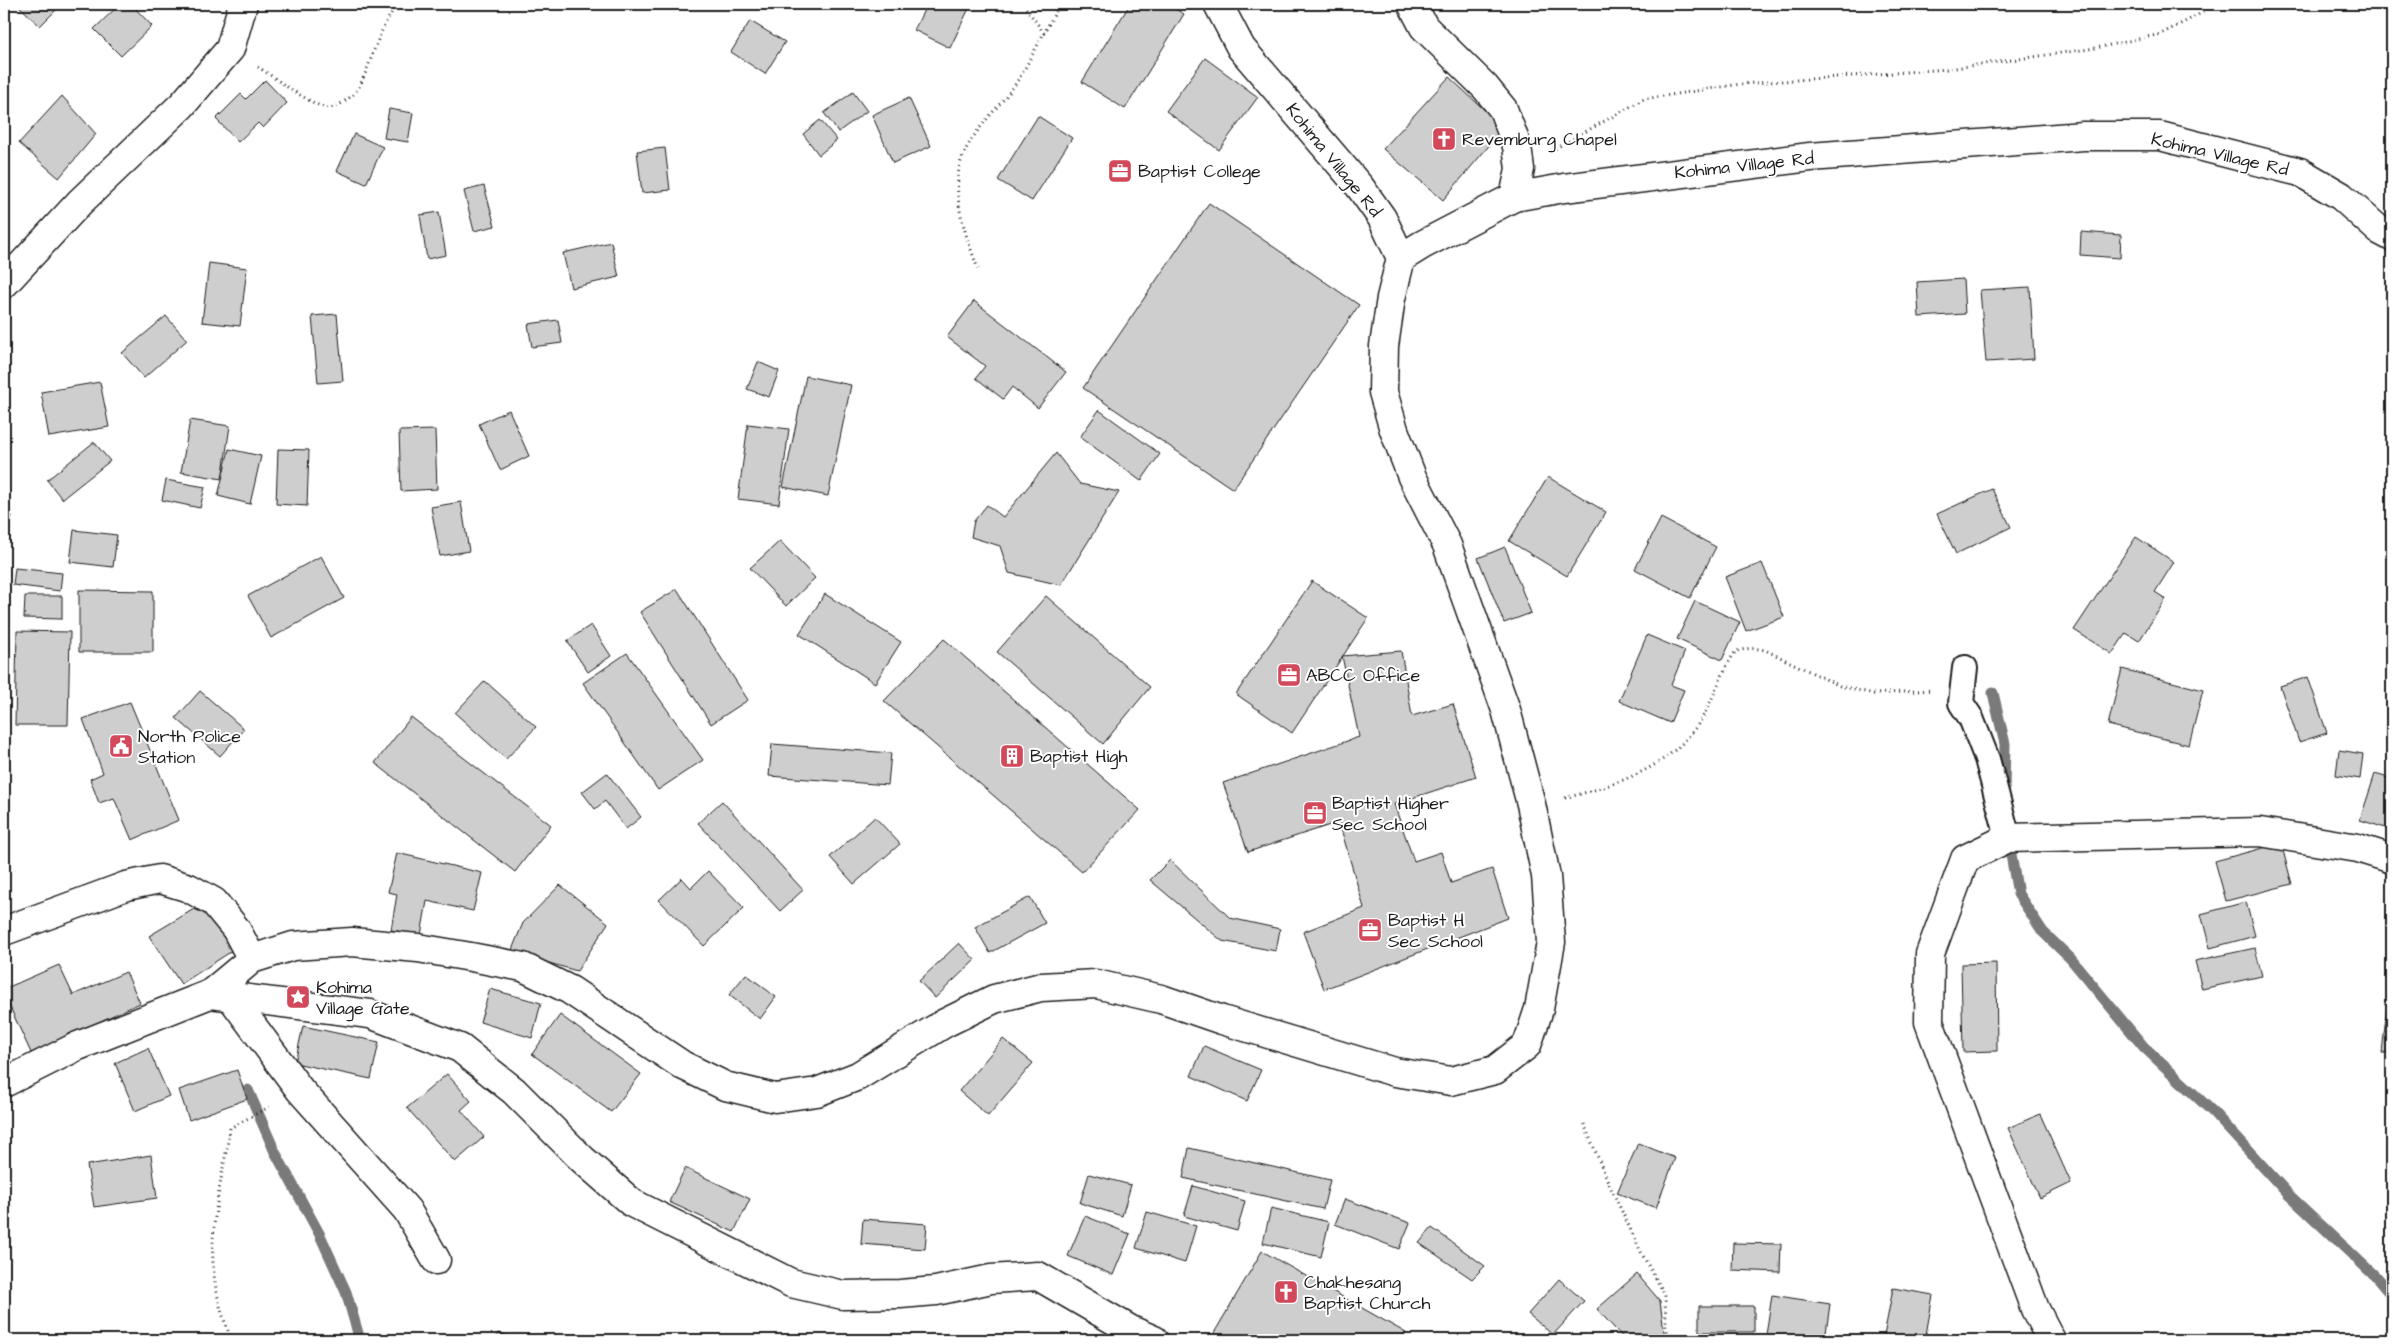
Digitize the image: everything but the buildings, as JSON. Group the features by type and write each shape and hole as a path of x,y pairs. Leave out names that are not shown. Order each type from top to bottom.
{"main road":[{"path":"4,284 80,202 182,105 230,49 243,4"},
{"name":"Kohima Village Rd","path":"1218,4 1241,48 1360,187 1382,218 1401,258 1422,245 1514,198 1646,176 1810,157 2083,136 2160,136 2300,172 2341,196 2379,230 2392,237"},
{"path":"1412,4 1424,27 1485,87 1503,109 1517,146 1520,168 1514,198"},
{"path":"221,995 252,959 293,946 352,942 418,948 523,967 570,990 682,1065 725,1086 775,1098 818,1092 858,1076 945,1023 994,999 1042,987 1096,984 1161,999 1222,1020 1395,1072 1451,1081 1495,1070 1527,1045 1540,1009 1551,942 1546,876 1531,804 1506,710 1447,544 1412,478 1394,430 1383,392 1385,336 1390,298 1401,258"},
{"path":"2051,1340 2035,1309 1929,1022 1930,954 1965,859 2008,838 2260,832 2358,848 2392,859"},
{"path":"4,931 126,886 160,879 189,888 214,902 236,929 252,959"},
{"path":"221,995 300,1090 407,1210 436,1260"},
{"path":"4,1083 78,1046 221,995 370,1014 460,1048 514,1092 582,1158 632,1202 791,1283 843,1295 900,1294 936,1291 991,1279 1038,1276 1138,1337"}],"lane":[{"path":"1965,668 1961,703 1971,718 1987,760 2008,838"}],"path":[{"path":"230,49 316,104 328,108 345,102 358,88 371,55 392,11 398,4"},
{"path":"1023,4 1044,33"},
{"path":"978,269 960,218 959,168 965,152 988,117 1014,86 1060,4"},
{"path":"1520,168 1644,99 1741,84 1948,69 2096,48 2161,34 2198,15 2212,4"},
{"path":"1531,804 1556,800 1614,785 1653,766 1682,745 1706,711 1724,668 1736,651 1752,648 1765,650 1840,686 1874,694 1928,690 1944,694 1961,703"},
{"path":"232,1340 225,1324 216,1289 213,1243 230,1128 300,1090"},
{"path":"1584,1124 1608,1184 1642,1254 1665,1295 1666,1326 1669,1340"}],"waterway":[{"path":"1993,693 2005,744 2004,792"},
{"path":"2008,838 2018,894 2043,932 2070,958 2144,1047 2213,1112 2289,1195 2375,1276 2392,1296"},
{"path":"248,1090 275,1152 320,1235 346,1292 360,1340"}],"place":[{"name":"Revemburg Chapel","path":"1444,139"},
{"name":"Baptist College","path":"1120,171"},
{"name":"ABCC Office","path":"1289,675"},
{"name":"North Police Station","path":"121,746"},
{"name":"Baptist High","path":"1012,756"},
{"name":"Baptist Higher Sec School","path":"1315,813"},
{"name":"Baptist H Sec School","path":"1370,930"},
{"name":"Kohima Village Gate","path":"298,997"},
{"name":"Chakhesang Baptist Church","path":"1286,1292"}]}
